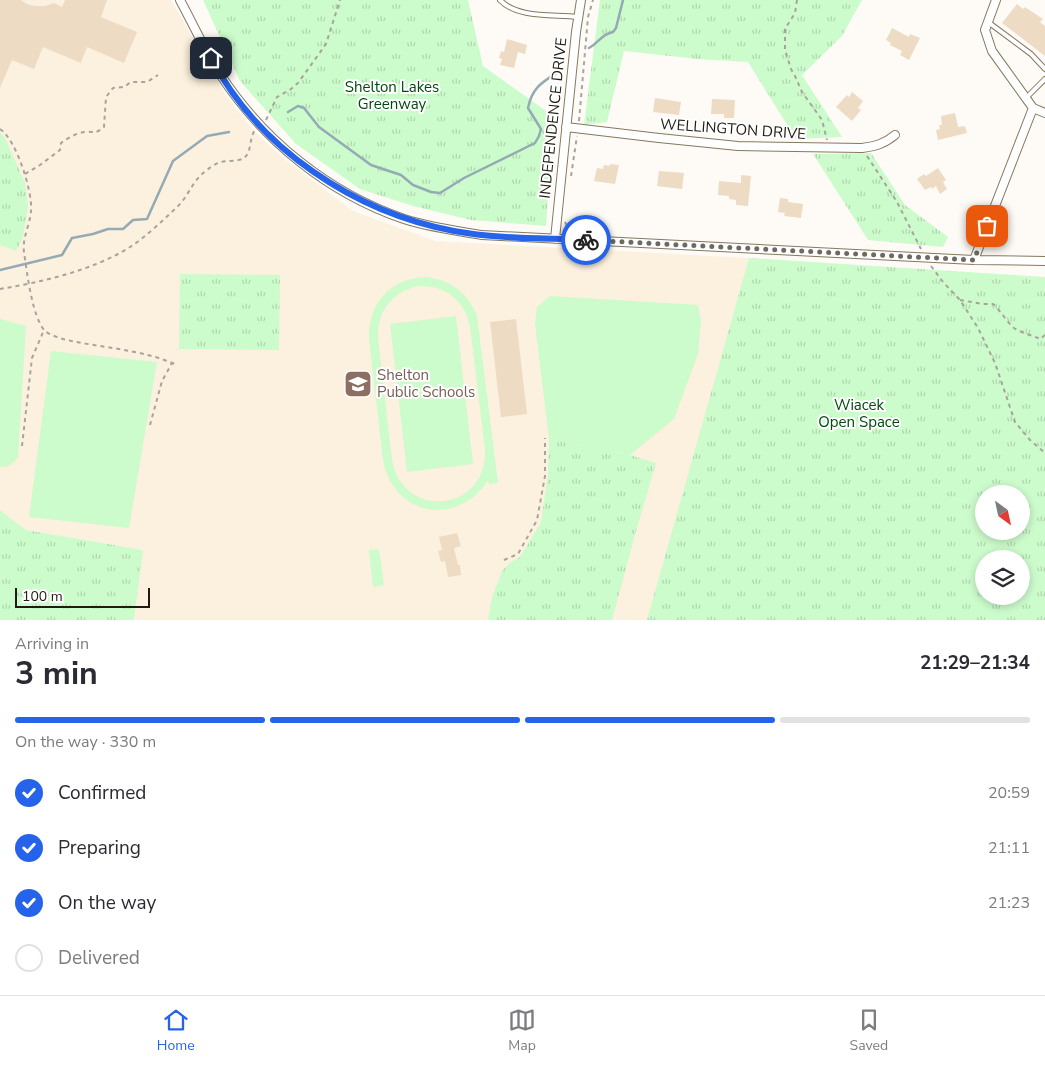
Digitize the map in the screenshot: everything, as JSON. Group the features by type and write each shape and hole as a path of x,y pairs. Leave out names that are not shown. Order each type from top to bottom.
{"street":[{"path":"180,0 219,73 251,116 282,147 326,180 382,210 432,226 482,235 926,258 1045,261"},
{"name":"INDEPENDENCE DRIVE","path":"555,238 581,0"},
{"path":"996,0 985,30 992,51 1027,97 1033,108 1045,113"},
{"path":"974,260 1033,108"},
{"name":"WELLINGTON DRIVE","path":"566,127 738,146 862,148 877,146 887,142 895,135"}],"lane":[{"path":"500,0 506,6 531,13 578,17"},
{"path":"988,22 1031,54 1045,70"},
{"path":"1027,97 1045,79"}],"path":[{"path":"267,119 276,98 298,83 326,44 340,0"},
{"path":"797,0 795,13 784,29 785,50 790,69 802,92 822,120 829,148"},
{"path":"25,174 60,150 61,143 69,137 82,132 93,134 104,127 106,98 113,88 124,87 131,82 147,82 158,75"},
{"path":"0,129 9,138 28,182 32,210 23,245 28,280 36,312 44,330 62,339 148,355 177,366"},
{"path":"0,289 29,284 99,263 131,246 150,232 178,206 195,182 209,169 221,162 239,160 245,157 255,131"},
{"path":"862,148 897,202 926,258 942,282 960,300 978,328 992,357 1015,422 1030,440 1045,453"},
{"path":"960,300 993,304 1016,329 1040,339 1045,335"},
{"path":"22,446 32,358 44,330"},
{"path":"150,425 162,380 172,363"},
{"path":"504,560 518,554 538,520 545,476 545,438"}],"shaded area":[{"name":"Shelton Public Schools","path":"0,0 171,0 225,94 251,128 284,159 353,211 436,241 749,258 682,517 651,620 134,620 142,550 26,530 0,510"}],"green space":[{"name":"Shelton Lakes Greenway","path":"203,0 468,0 483,66 553,116 546,226 471,220 413,206 360,189 296,144 240,81"},
{"path":"600,0 862,0 842,36 802,75 842,137 796,139 748,62 624,51 607,122 584,125"},
{"path":"0,132 6,140 25,183 28,206 23,237 16,251 0,245"},
{"path":"871,153 905,205 948,237 943,247 868,240 813,154"},
{"name":"Wiacek Open Space","path":"749,258 1045,277 1045,620 647,620"},
{"path":"180,274 280,275 279,350 179,349"},
{"path":"427,277 436,279 458,289 469,301 477,316 498,483 489,484 488,480 475,495 460,505 444,510 428,509 413,504 399,494 389,479 383,460 369,339 372,314 377,304 392,288 414,278","holes":["418,286 428,286 445,291 452,296 464,309 467,317 470,327 485,449 482,470 473,486 460,496 444,501 427,500 412,493 400,480 392,460 378,338 380,320 388,304 409,289"]},
{"path":"550,296 698,305 701,321 698,354 674,419 630,455 549,439 535,324 537,307"},
{"path":"456,316 473,464 407,472 390,324"},
{"path":"0,319 26,326 18,457 10,465 0,467"},
{"path":"51,351 157,362 129,528 29,517"},
{"path":"549,439 630,455 656,463 612,620 488,620 492,597 502,571 511,562 520,557 541,522 548,475"},
{"path":"0,510 26,530 143,550 134,620 0,620"},
{"path":"379,549 384,585 373,587 369,550"}],"building":[{"path":"0,0 21,0 35,6 45,6 54,3 62,7 65,0 107,0 101,17 137,32 124,63 87,47 81,63 43,47 34,69 12,60 0,88"},
{"path":"1017,4 1043,19 1040,22 1045,26 1045,56 1002,23"},
{"path":"892,28 909,37 910,34 920,38 909,60 900,55 902,51 890,45 891,43 886,40"},
{"path":"507,39 527,45 525,54 518,52 514,68 500,65 502,59 499,58 501,51 504,52"},
{"path":"852,92 863,101 858,108 861,110 852,121 836,107 847,95 849,97"},
{"path":"655,98 681,102 679,115 653,112"},
{"path":"712,99 735,100 734,118 724,118 724,114 711,114"},
{"path":"955,113 958,127 965,126 967,133 938,140 936,130 940,129 939,125 942,125 941,116"},
{"path":"610,164 619,165 615,184 594,181 597,168 603,169 604,165 610,166"},
{"path":"938,168 946,180 943,182 947,189 940,194 936,186 925,190 917,179 924,174 926,176"},
{"path":"659,171 684,173 682,189 657,186"},
{"path":"741,175 751,176 748,206 736,205 736,200 729,199 729,196 718,195 719,181 741,183"},
{"path":"780,198 788,199 788,202 803,204 801,218 784,216 785,213 778,212"},
{"path":"516,319 527,414 501,417 490,322"},
{"path":"457,533 461,546 454,548 458,565 460,565 461,575 448,577 445,561 441,562 438,551 442,550 439,537"}],"waterway":[{"path":"589,48 616,28 623,0"},
{"path":"288,112 298,106 304,108 319,127 371,165 401,175 413,185 431,192 440,193 464,178 535,143 541,129 528,108 530,101 538,87 558,72"},
{"path":"0,270 62,255 72,238 108,229 123,229 133,220 147,219 173,161 207,136 229,132"}],"way so far":[{"path":"586,240 974,260 987,226"}],"place":[{"name":"Shelton Public Schools","path":"358,384"}],"route":[{"path":"211,58 219,73 251,116 269,135 310,170 363,201 405,219 456,231 482,235 586,240"}]}
